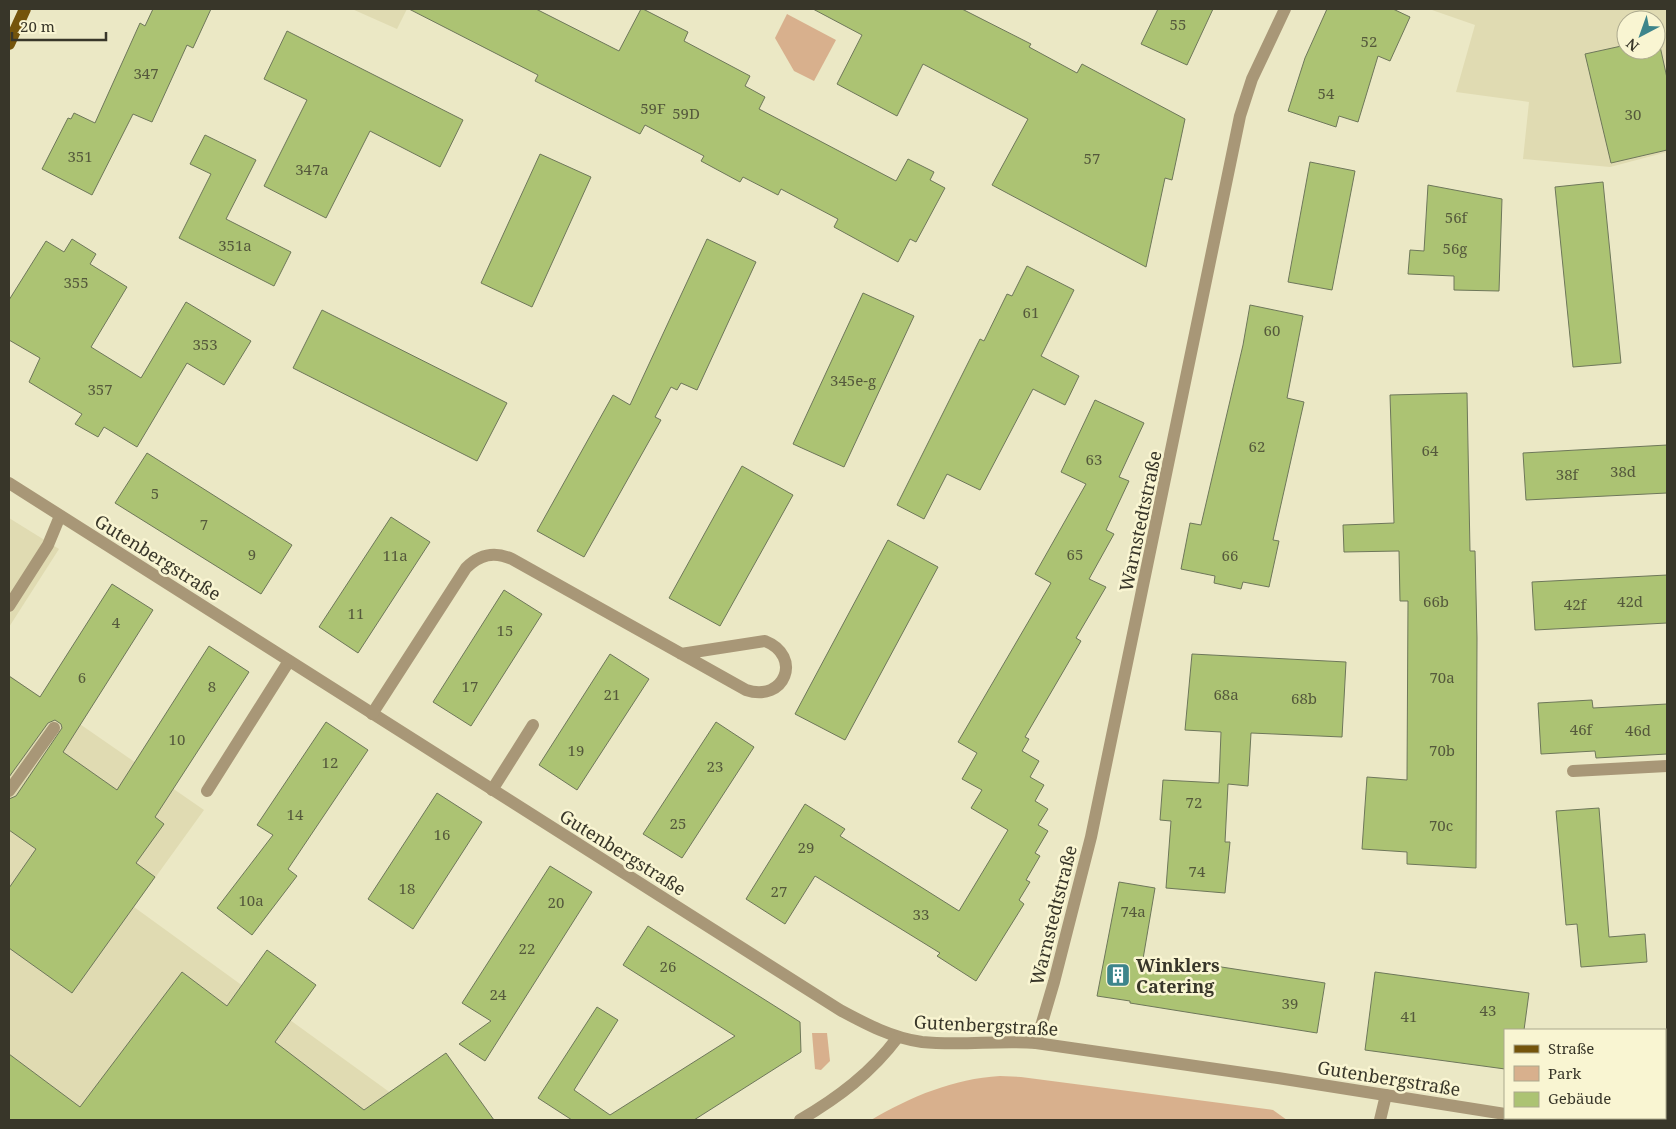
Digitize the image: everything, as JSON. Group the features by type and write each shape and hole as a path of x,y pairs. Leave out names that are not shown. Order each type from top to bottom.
{"main road":[{"path":"9,44 25,9"}],"street":[{"name":"Warnstedtstraße","path":"1036,1043 1054,982 1091,837 1155,537 1240,116 1252,79 1285,9"},
{"name":"Gutenbergstraße","path":"11,488 60,516 840,1010 870,1027 898,1037 921,1042 1004,1041 1036,1043 1504,1114"},
{"path":"9,606 48,545 60,516"},
{"path":"372,714 466,568 476,559 489,554 512,559 681,654 755,693 776,688 782,682 786,671 782,652 765,641 681,654"},
{"path":"207,791 289,661"},
{"path":"492,790 533,725"},
{"path":"9,791 54,728"},
{"path":"1573,771 1667,766"},
{"path":"800,1120 852,1086 878,1062 898,1037"},
{"path":"1380,1120 1386,1095"}],"shaded area":[{"path":"352,9 407,9 397,29"},
{"path":"1667,9 1667,152 1610,167 1523,159 1529,102 1456,92 1475,25 1432,10"},
{"path":"9,518 59,549 9,627"},
{"path":"9,675 204,810 134,907 388,1091 410,1120 9,1120"}],"green space":[{"path":"787,14 836,40 814,81 794,71 775,38"},
{"path":"812,1033 827,1033 830,1061 821,1070 815,1069"},
{"path":"1000,1076 1021,1077 1273,1110 1287,1120 871,1120 902,1103 933,1090 966,1081"}],"building":[{"path":"153,9 211,9 193,48 187,45 152,122 133,114 92,195 42,169 68,118 71,119 74,113 95,123 140,23 145,26"},
{"path":"409,9 536,9 619,51 641,9 643,9 688,32 684,41 750,76 745,86 765,97 759,109 896,181 908,159 934,172 930,180 945,188 916,242 910,239 898,262 834,227 838,219 781,189 778,195 743,177 740,182 701,161 704,156 645,125 640,134 535,81 538,75"},
{"path":"813,9 962,9 1031,44 1029,47 1077,73 1082,64 1185,119 1172,180 1165,178 1146,267 992,185 1028,119 923,64 897,116 837,84 862,35"},
{"path":"1158,9 1213,9 1187,65 1141,44"},
{"path":"1327,9 1393,9 1410,17 1390,61 1378,56 1358,122 1339,116 1336,127 1288,111 1305,58"},
{"path":"287,31 463,120 440,167 370,131 326,218 264,186 307,100 264,79"},
{"path":"1616,47 1616,60 1663,60 1667,78 1667,150 1611,163 1585,54"},
{"path":"205,135 256,160 226,219 291,252 274,286 179,238 211,174 190,164"},
{"path":"540,154 591,177 532,307 481,283"},
{"path":"1310,162 1355,171 1332,290 1288,282"},
{"path":"1603,182 1621,363 1573,367 1555,187"},
{"path":"1428,185 1502,199 1499,291 1454,290 1454,276 1408,274 1410,250 1424,251"},
{"path":"72,239 96,254 90,264 127,287 91,347 141,378 186,302 251,341 224,385 187,363 137,447 104,427 98,437 75,424 82,414 29,382 40,358 9,340 9,300 46,241 64,252"},
{"path":"707,239 756,262 697,390 681,383 677,390 671,387 655,417 661,420 584,557 537,531 613,395 630,405"},
{"path":"1027,266 1074,290 1041,356 1079,376 1065,405 1033,389 980,490 947,474 924,519 897,505 980,339 984,341 1007,294 1012,296"},
{"path":"863,293 914,316 844,467 793,444"},
{"path":"1250,305 1303,316 1287,398 1304,402 1273,540 1279,541 1269,587 1243,582 1241,589 1214,583 1215,576 1181,569 1190,523 1201,525 1243,345"},
{"path":"322,310 507,403 477,461 293,368"},
{"path":"1467,393 1470,551 1475,551 1477,638 1476,868 1407,864 1407,852 1362,849 1367,777 1407,780 1408,601 1400,601 1399,551 1344,552 1343,525 1394,523 1390,395"},
{"path":"1095,400 1144,423 1119,477 1129,481 1106,530 1114,534 1089,579 1106,587 1076,638 1081,641 1025,737 1029,739 1022,751 1039,761 1030,777 1044,785 1035,801 1048,809 1038,825 1048,831 1035,853 1040,856 1026,880 1030,882 1019,900 1024,904 976,981 937,956 940,953 815,876 785,924 746,899 805,804 845,829 840,836 959,911 1008,830 971,808 982,790 962,779 977,753 958,742 1051,583 1035,574 1086,484 1061,472"},
{"path":"1667,445 1667,493 1526,500 1523,453"},
{"path":"147,453 292,545 261,594 115,503"},
{"path":"742,466 793,495 720,626 669,598"},
{"path":"391,517 430,542 358,653 319,627"},
{"path":"888,540 938,567 845,740 795,714"},
{"path":"1667,575 1667,623 1535,630 1532,582"},
{"path":"112,584 153,610 63,752 117,790 209,646 249,672 155,817 164,824 136,863 155,877 72,993 9,948 9,888 36,849 9,830 9,799 16,796 62,728 61,724 55,720 48,723 9,777 9,676 40,697"},
{"path":"504,590 542,614 471,726 433,702"},
{"path":"610,654 649,679 577,790 539,765"},
{"path":"1192,654 1346,662 1342,737 1251,733 1248,786 1228,784 1225,842 1230,842 1225,893 1166,888 1171,821 1160,820 1163,780 1219,783 1221,732 1185,730"},
{"path":"1592,700 1593,708 1667,704 1667,754 1596,758 1595,751 1541,754 1538,703"},
{"path":"326,722 368,750 288,869 297,876 252,935 217,908 273,835 257,825"},
{"path":"716,722 754,747 682,858 643,834"},
{"path":"437,793 482,822 413,929 368,899"},
{"path":"1599,808 1609,937 1645,934 1647,962 1581,967 1577,924 1566,925 1556,811"},
{"path":"550,866 592,892 485,1061 459,1044 491,1021 462,1003"},
{"path":"1119,882 1155,888 1143,959 1215,971 1215,966 1325,983 1317,1033 1097,996"},
{"path":"648,926 800,1022 801,1052 694,1120 572,1120 538,1098 597,1007 618,1020 574,1090 610,1115 735,1036 623,965"},
{"path":"267,950 316,985 275,1042 364,1110 446,1053 494,1120 9,1120 9,1054 80,1107 182,972 227,1006"},
{"path":"1375,972 1529,993 1524,1029 1504,1029 1504,1069 1365,1050"}],"place":[{"name":"Winklers Catering","path":"1118,975"}]}
